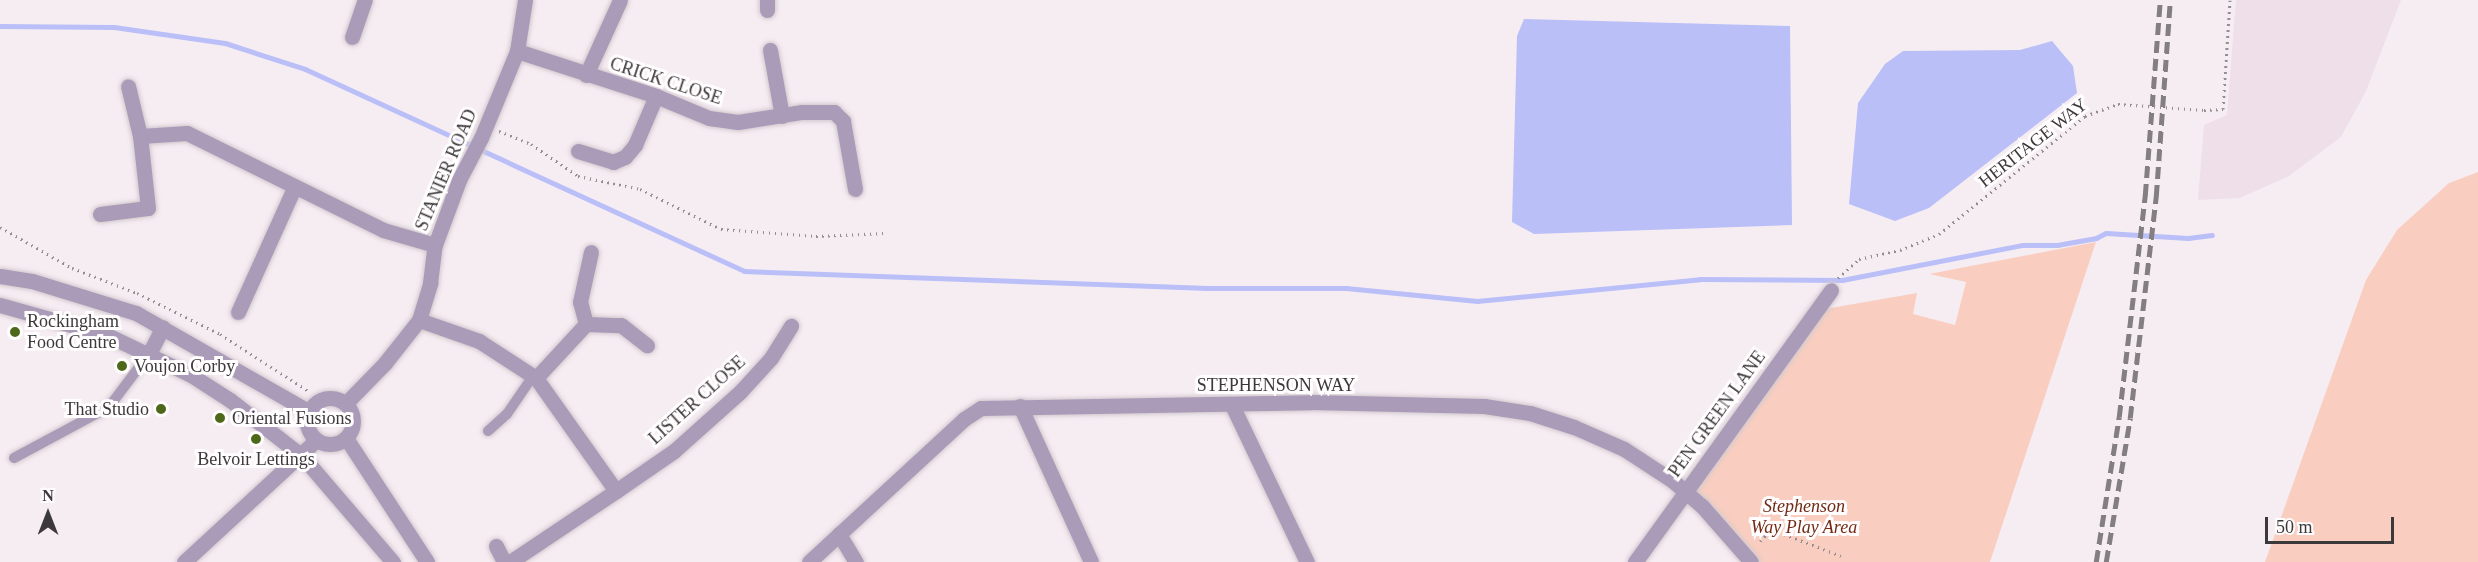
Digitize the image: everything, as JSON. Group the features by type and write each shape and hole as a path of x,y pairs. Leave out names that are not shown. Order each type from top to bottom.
{"street":[{"path":"352,37 365,0"},
{"name":"STANIER ROAD","path":"345,403 385,363 419,320 430,284 435,245 459,180 484,133 517,51 525,0"},
{"path":"586,75 620,0"},
{"path":"770,50 782,116"},
{"name":"CRICK CLOSE","path":"517,51 656,96 709,118 738,122 834,112 843,121 855,189"},
{"path":"100,214 148,208 140,136 128,86"},
{"path":"578,151 613,162 625,157 635,145 656,96"},
{"path":"140,136 187,133 294,188 383,230 435,245"},
{"path":"238,312 294,188"},
{"path":"586,324 580,302 591,252"},
{"path":"0,276 32,281 136,313 308,411"},
{"name":"PEN GREEN LANE","path":"1635,562 1831,290"},
{"path":"0,306 48,316 149,354 230,400 302,456 393,562"},
{"path":"419,320 479,341 534,376 616,491"},
{"path":"534,376 586,324 621,325 647,345"},
{"name":"LISTER CLOSE","path":"510,562 674,451 740,392 771,358 791,326"},
{"path":"149,354 163,327"},
{"path":"326,398 345,403 354,419 346,438 332,444 316,440 307,425 308,411 326,398"},
{"name":"STEPHENSON WAY","path":"809,562 964,418 981,408 1311,402 1484,406 1530,413 1624,449 1672,481 1702,506 1751,562"},
{"path":"1232,405 1307,562"},
{"path":"1020,406 1091,562"},
{"path":"346,438 422,561"},
{"path":"184,562 302,456 316,440"},
{"path":"839,534 856,562"},
{"path":"496,546 504,562"}],"lane":[{"path":"14,458 109,407 149,354"},
{"path":"488,431 507,414 534,376"}],"path":[{"name":"HERITAGE WAY","path":"1843,271 1859,259 1900,250 1939,234 2085,116 2118,104 2204,110 2223,109 2230,0"},
{"path":"484,133 531,144 578,176 640,189 721,229 816,236 884,233"},
{"path":"1760,541 1780,521"},
{"path":"1775,526 1791,537 1841,556"}],"shaded area":[{"path":"2236,0 2401,0 2366,91 2341,137 2289,176 2240,198 2198,200 2204,125 2227,115"}],"green space":[{"path":"2478,172 2478,562 2265,562 2366,280 2397,230 2449,183"},
{"name":"Stephenson Way Play Area","path":"2096,242 1990,562 1760,562 1746,556 1684,493 1825,309 1917,293 1913,314 1955,325 1966,282 1929,274"}],"water":[{"path":"1524,19 1790,26 1792,225 1534,234 1512,222 1517,36"},
{"path":"2052,41 2073,66 2077,93 1929,208 1895,221 1849,204 1858,103 1885,64 1903,51 2020,50"}],"waterway":[{"path":"0,26 114,27 225,43 305,69 744,271 1208,288 1346,288 1477,301 1700,279 1842,280 2022,245 2057,245 2096,238 2106,233 2188,238 2212,235"}],"railway":[{"path":"2096,562 2119,417 2145,196 2160,0"},
{"path":"2106,562 2130,418 2156,197 2170,0"}],"place":[{"name":"Rockingham Food Centre","path":"15,332"},
{"name":"Voujon Corby","path":"122,366"},
{"name":"That Studio","path":"161,409"},
{"name":"Oriental Fusions","path":"220,418"},
{"name":"Belvoir Lettings","path":"256,439"}]}
